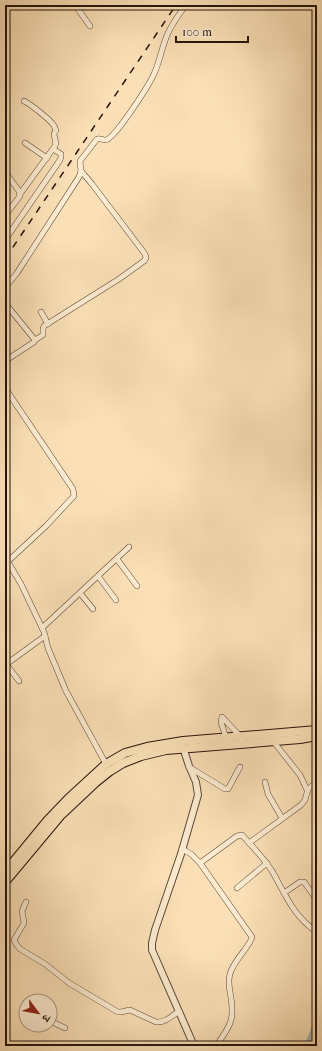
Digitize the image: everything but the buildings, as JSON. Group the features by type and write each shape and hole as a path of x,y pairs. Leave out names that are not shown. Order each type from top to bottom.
{"highway":[{"path":"5,882 61,815 110,771 123,763 141,756 182,745 240,736 317,730"},
{"path":"5,872 47,821 68,799 106,764 125,753 147,747 273,741 317,736"}],"street":[{"path":"68,5 72,7 75,5 90,26"},
{"path":"5,288 17,273 78,179 81,171 80,161 97,139 106,140 123,123 147,88 156,70 168,34 186,5"},
{"path":"5,36 5,41"},
{"path":"5,213 7,213 18,200 20,194 47,158 56,143 54,136 55,127 35,108 24,101"},
{"path":"25,143 47,158"},
{"path":"5,240 62,157 61,154 53,149"},
{"path":"5,360 43,335 42,329 48,324 119,279 146,258 145,254 81,171"},
{"path":"8,176 20,194"},
{"path":"5,303 35,340"},
{"path":"40,312 48,324"},
{"path":"5,388 73,489 74,496 46,526 6,563 21,584 42,628 48,648 66,691 106,764"},
{"path":"42,628 130,547"},
{"path":"117,559 137,586"},
{"path":"98,576 116,600"},
{"path":"80,593 93,609"},
{"path":"19,681 6,665 45,636"},
{"path":"226,738 221,720 222,717 240,736"},
{"path":"273,741 300,775 307,790"},
{"path":"182,745 196,782 198,795 152,943 154,956 194,1046"},
{"path":"189,766 228,790 240,767"},
{"path":"265,782 268,794 282,818"},
{"path":"249,843 304,802 307,790 317,782"},
{"path":"200,863 239,835 242,835 267,863 297,915 317,932"},
{"path":"182,849 191,854 200,863 252,937 230,972 228,980 233,1016 230,1024 216,1046"},
{"path":"238,888 267,863"},
{"path":"284,894 302,881 315,892 317,900"},
{"path":"26,902 22,912 24,923 14,940 23,951 45,964 69,983 118,1012 130,1010 159,1023 165,1021 179,1011"},
{"path":"58,1025 65,1028"}],"waterway":[{"path":"309,1046 317,1025"}],"railway":[{"path":"5,259 176,5"}]}
